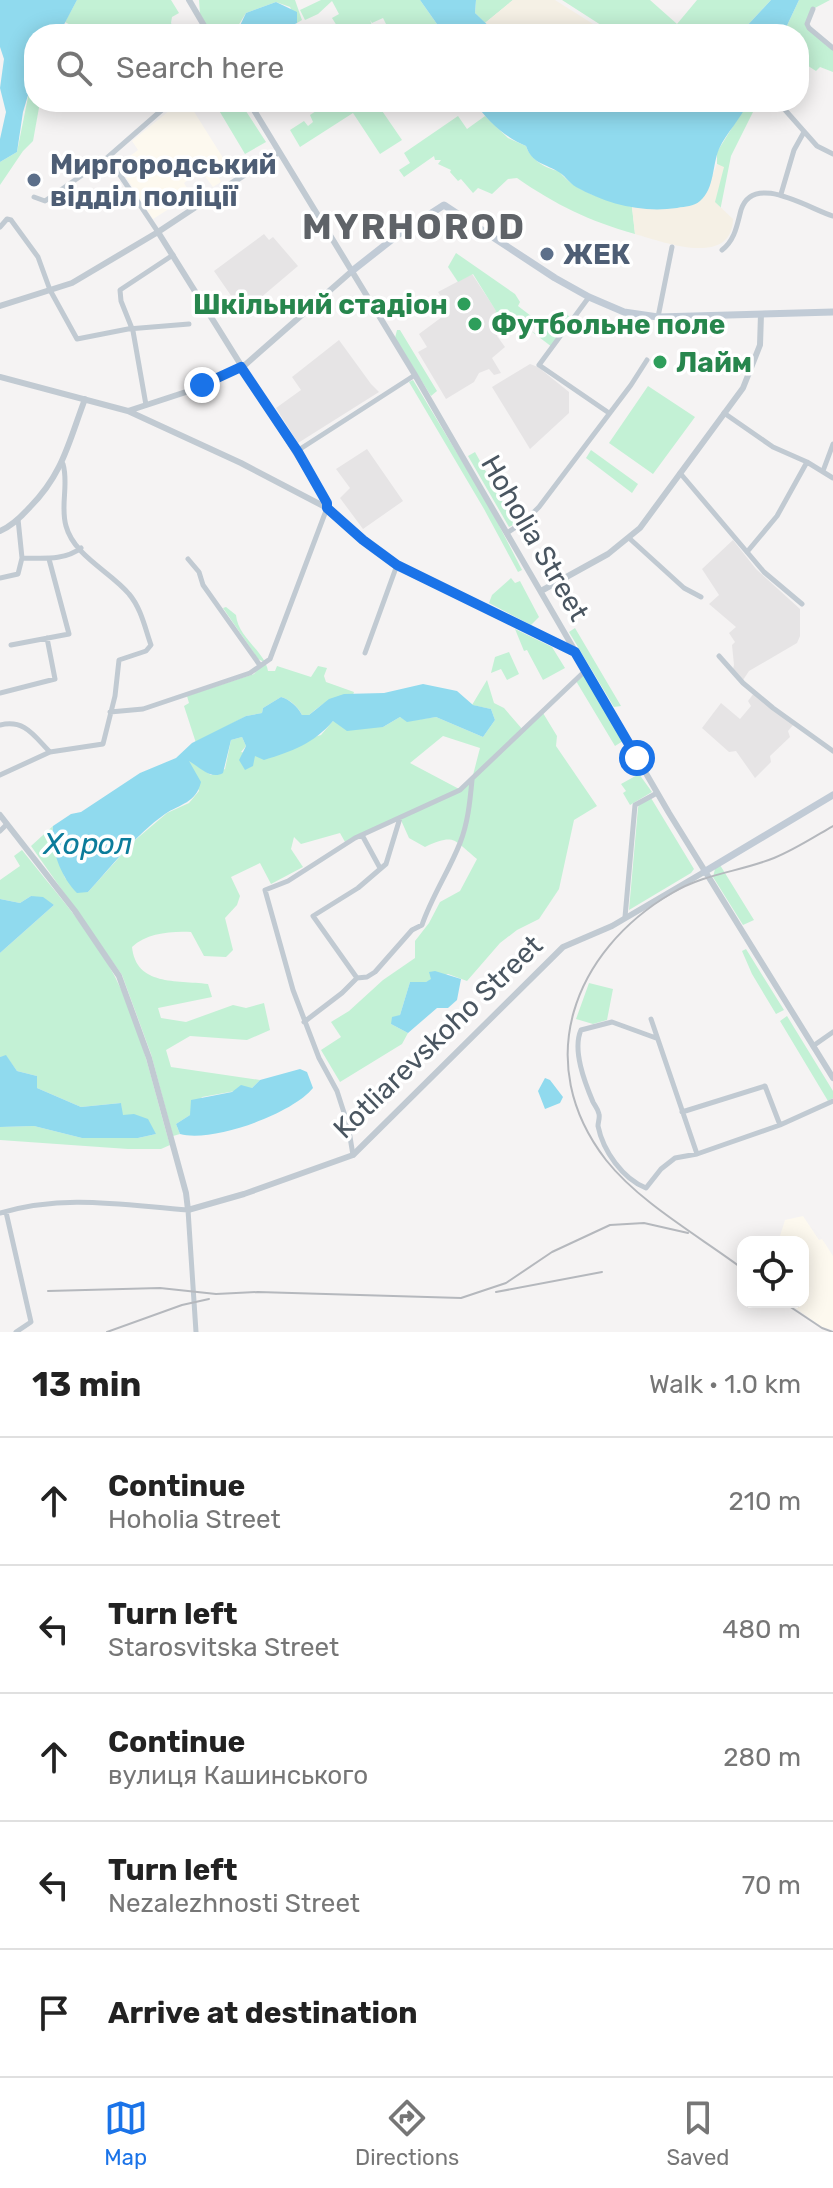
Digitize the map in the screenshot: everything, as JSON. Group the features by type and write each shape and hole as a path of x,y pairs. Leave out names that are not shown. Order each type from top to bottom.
{"main road":[{"path":"352,271 399,234 444,205 555,278 624,312 658,317 833,312"},
{"path":"704,872 833,795"}],"street":[{"path":"189,0 203,24"},
{"path":"807,24 813,9"},
{"path":"809,28 833,48"},
{"path":"34,197 45,201 108,157 160,112"},
{"name":"Hoholia Street","path":"255,112 415,375 704,872 833,1078"},
{"path":"787,112 817,146 833,154"},
{"path":"781,194 794,150 804,131"},
{"path":"0,306 72,283 158,232 279,152"},
{"path":"108,157 173,255 327,503 270,659 250,673 143,709 110,712"},
{"path":"722,250 731,242 743,204 749,198 762,194 781,194 833,216"},
{"path":"0,227 7,219 11,220 38,257 50,290 77,339 108,332 189,324"},
{"path":"658,317 672,247"},
{"path":"146,406 133,331 120,290 173,255"},
{"path":"128,411 241,367 352,271"},
{"path":"589,297 539,365 609,413"},
{"path":"541,591 608,554 629,538 743,388 760,345 761,314"},
{"path":"507,533 539,507 647,360"},
{"path":"297,451 415,375"},
{"path":"0,377 128,411 251,467 327,508 397,565 575,652"},
{"path":"0,531 37,501 63,464 85,399"},
{"path":"724,413 773,447 833,478"},
{"path":"823,471 833,444"},
{"path":"747,552 777,516 807,462"},
{"path":"0,775 50,752 103,744 119,660 146,651 151,645 139,610 129,593 97,568 65,525 66,475 63,464"},
{"path":"680,473 770,578 802,604"},
{"path":"0,578 18,574 22,558 18,519"},
{"path":"629,538 684,588 701,597"},
{"path":"22,558 71,556 81,548"},
{"path":"11,645 69,634 49,559"},
{"path":"188,559 259,664"},
{"path":"365,653 397,565"},
{"path":"0,693 55,679 47,638"},
{"path":"719,656 743,683 833,751"},
{"path":"353,1155 348,1125 337,1091 304,1022 265,890 288,881 362,835 460,790 586,670"},
{"path":"0,725 13,722 23,726 50,752"},
{"path":"304,1022 357,978 375,972 412,930 422,925 430,901 460,844 470,808 472,779"},
{"path":"625,917 635,805 657,793"},
{"path":"0,815 75,911 119,976 149,1058 186,1193 196,1332"},
{"path":"357,978 313,916 358,888 386,864 400,818"},
{"path":"0,831 7,824"},
{"path":"362,835 380,868"},
{"name":"Kotliarevskoho Street","path":"3,1213 48,1202 69,1201 188,1210 244,1194 353,1155 563,947 612,926 704,872"},
{"path":"651,1019 697,1154"},
{"path":"656,1038 612,1022 581,1030 577,1041 585,1077 599,1113 598,1125 620,1170 637,1185 646,1188 661,1169 675,1158 697,1154 780,1125 833,1101"},
{"path":"812,1046 833,1032"},
{"path":"682,1112 765,1086 780,1125"},
{"path":"3,1213 31,1322 16,1332"}],"shaded area":[{"path":"168,112 194,112 230,169 218,176 221,182 213,187 199,168 190,173 192,177 184,183 191,195 153,219 118,165 138,150 132,141"},
{"path":"264,234 269,240 273,237 298,266 245,311 241,310 214,271"},
{"path":"472,274 497,312 491,321 505,347 492,358 501,373 494,375 489,369 479,373 474,382 446,399 418,352 427,347 419,334 450,311 438,292"},
{"path":"339,340 379,392 298,443 276,408 301,390 292,377"},
{"path":"530,364 569,392 569,413 530,449 492,387"},
{"path":"367,449 403,501 363,529 340,498 350,488 336,469"},
{"path":"733,540 756,569 800,609 797,643 749,671 743,680 733,669 732,645 735,642 729,633 736,627 709,604 719,595 702,569"},
{"path":"754,693 794,724 788,731 790,737 770,756 771,762 755,778 736,751 729,752 702,728 721,703 740,719 751,706 748,701"},
{"path":"803,1216 833,1256 833,1330 822,1327 795,1308 809,1308 809,1236 780,1236 785,1220"}],"green space":[{"path":"77,0 171,0 179,13 172,17 171,24 65,22"},
{"path":"199,0 295,0 302,20 297,23 290,7 276,2 246,13 239,24 206,24 200,14"},
{"path":"321,0 420,0 437,24 386,24 383,18 372,23 370,20 371,24 336,24 332,18 339,14 332,1 318,14 305,20 300,10"},
{"path":"476,0 513,0 485,23 475,13"},
{"path":"562,0 650,0 677,24 599,24"},
{"path":"697,0 771,0 749,24 677,24"},
{"path":"799,0 830,0 813,9 807,24 788,24"},
{"path":"809,26 833,48 833,72 820,67 816,71 809,66"},
{"path":"25,112 38,112 33,141 0,185 0,162 17,152"},
{"path":"220,112 246,112 266,142 245,154"},
{"path":"314,112 383,112 402,140 380,154 353,113 300,147 290,130 304,121 308,126 313,122 310,115"},
{"path":"742,112 753,112 731,156 720,211 699,218 723,168 717,164 717,152"},
{"path":"458,116 467,129 485,116 508,138 526,146 539,163 559,171 574,185 592,195 632,207 635,234 573,211 517,178 508,179 492,194 478,188 473,193 461,179 458,181 451,170 438,164 441,160 435,160 434,156 404,177 399,170 410,163 404,153"},
{"path":"456,253 515,294 520,302 518,306 531,316 532,326 528,333 509,320 507,323 491,321 496,311 473,274 458,282 448,267"},
{"path":"562,310 571,318 552,347 531,331 542,337"},
{"path":"397,330 400,330 437,391 431,396 395,338"},
{"path":"413,380 489,506 522,570 518,572 409,382"},
{"path":"648,386 695,417 653,474 609,443"},
{"path":"591,450 638,484 632,493 586,458"},
{"path":"475,452 515,524 509,527 468,456"},
{"path":"511,578 515,583 520,581 539,617 531,625 489,603 492,595"},
{"path":"223,608 236,615 241,631 262,657 268,671 275,671 277,666 311,677 318,666 327,668 324,676 326,682 354,692 353,695 330,700 309,715 302,715 293,703 281,697 263,708 262,713 246,716 196,743 184,706 189,703 187,696 254,674 264,662 258,659"},
{"path":"575,628 621,706 614,707 569,632"},
{"path":"515,629 552,647 565,668 543,680 527,650 524,651"},
{"path":"509,652 519,674 507,680 501,669 491,673 495,657"},
{"path":"583,674 623,741 615,746 576,681"},
{"path":"487,680 494,703 504,708 523,730 543,713 557,736 556,746 597,806 574,820 559,889 539,919 500,943 467,981 448,974 426,982 410,982 400,1015 391,1024 408,1033 402,1044 340,1082 321,1050 341,1037 331,1022 415,958 415,941 440,902 460,891 477,859 454,841 443,840 425,847 409,838 400,818 345,842 340,833 301,844 294,837 291,849 303,867 271,884 260,863 231,877 240,896 237,905 225,918 233,950 226,957 204,956 191,932 160,934 132,947 135,960 149,975 171,981 208,984 212,997 158,1008 161,1018 186,1022 233,1005 246,1008 264,1003 270,1030 247,1040 190,1036 166,1050 171,1067 260,1080 252,1088 202,1097 190,1115 176,1124 180,1134 173,1136 151,1054 122,975 31,846 53,826 51,841 65,878 88,892 134,841 167,813 189,803 199,791 188,760 211,775 225,769 231,740 242,737 246,746 241,752 255,755 321,735 333,721 383,727 400,717 407,721 436,717 483,737 495,720 491,709 472,705","holes":["443,736 480,748 472,779 461,790 410,763"]},
{"path":"639,774 652,792 630,805 621,784"},
{"path":"651,798 694,869 629,910 638,808 639,804"},
{"path":"22,850 89,934 119,985 137,1030 170,1145 161,1149 128,1149 0,1140 0,1127 34,1126 82,1138 138,1138 156,1134 122,1115 121,1103 81,1107 37,1088 37,1076 17,1071 6,1056 0,1057 0,953 54,905 31,896 20,903 0,899 0,880 20,866 14,856"},
{"path":"720,865 754,920 743,925 713,877"},
{"path":"746,949 784,1010 776,1014 752,974 742,951"},
{"path":"589,983 613,989 607,1020 593,1024 576,1019"},
{"path":"787,1016 833,1091 833,1098 828,1101 780,1021"}],"sand":[{"path":"513,0 555,0 593,24 486,24"},
{"path":"717,164 724,167 715,202 733,219 730,234 721,243 694,248 635,234 632,207 679,207 705,194"}],"water":[{"path":"0,0 77,0 64,24 24,24 24,109 17,152 0,162 0,139 6,112 0,88 4,59 0,47"},
{"path":"420,0 476,0 475,13 487,24 437,24"},
{"path":"771,0 799,0 788,24 749,24"},
{"path":"276,2 297,12 297,23 241,24 246,13"},
{"path":"482,112 743,112 719,149 705,196 692,205 664,209 625,206 576,187 560,172 535,159 526,146 510,138"},
{"name":"Хорол","path":"423,684 457,691 473,705 491,709 495,720 483,737 436,717 407,722 400,717 383,727 347,731 333,721 318,736 293,750 264,760 255,756 253,766 245,770 239,760 246,746 242,737 231,740 223,773 210,774 189,761 201,782 199,789 187,802 144,831 88,892 77,893 62,871 53,844 53,826 71,814 81,812 140,773 176,758 192,743 246,716 262,713 263,708 281,697 293,704 302,715 309,715 329,699 344,694 384,693"},
{"name":"Хорол","path":"31,896 43,897 54,905 0,953 0,899 20,903"},
{"path":"429,972 461,979 457,1000 448,1008 437,1008 408,1033 391,1024 392,1017 400,1015 410,982 426,982 431,979"},
{"path":"6,1055 17,1071 37,1076 37,1088 81,1107 121,1103 123,1115 134,1114 148,1119 156,1134 138,1138 82,1138 34,1126 0,1127 0,1057"},
{"path":"300,1069 307,1072 313,1088 288,1107 231,1130 194,1136 180,1134 176,1124 190,1115 191,1100 232,1092 241,1085 252,1088 260,1080"},
{"path":"545,1078 563,1097 560,1103 545,1109 538,1091"}],"railway":[{"path":"737,1265 653,1205 606,1160 583,1123 571,1086 568,1048 574,1012 588,977 609,946 638,917 685,886 774,858 833,826"},
{"path":"48,1291 160,1288 216,1294 258,1292 461,1298 506,1283 552,1252 610,1225 644,1223 688,1233"},
{"path":"496,1292 602,1272"},
{"path":"107,1332 182,1305 209,1299"},
{"path":"792,1308 833,1332"}],"place":[{"name":"Миргородський відділ поліції","path":"34,180"},
{"name":"ЖЕК","path":"547,254"},
{"name":"Шкільний стадіон","path":"464,304"},
{"name":"Футбольне поле","path":"475,324"},
{"name":"Лайм","path":"660,362"}],"district":[{"name":"MYRHOROD","path":"414,226"}],"route":[{"path":"202,385 241,367 298,452 327,508 359,537 412,574 575,652 637,758"}]}
